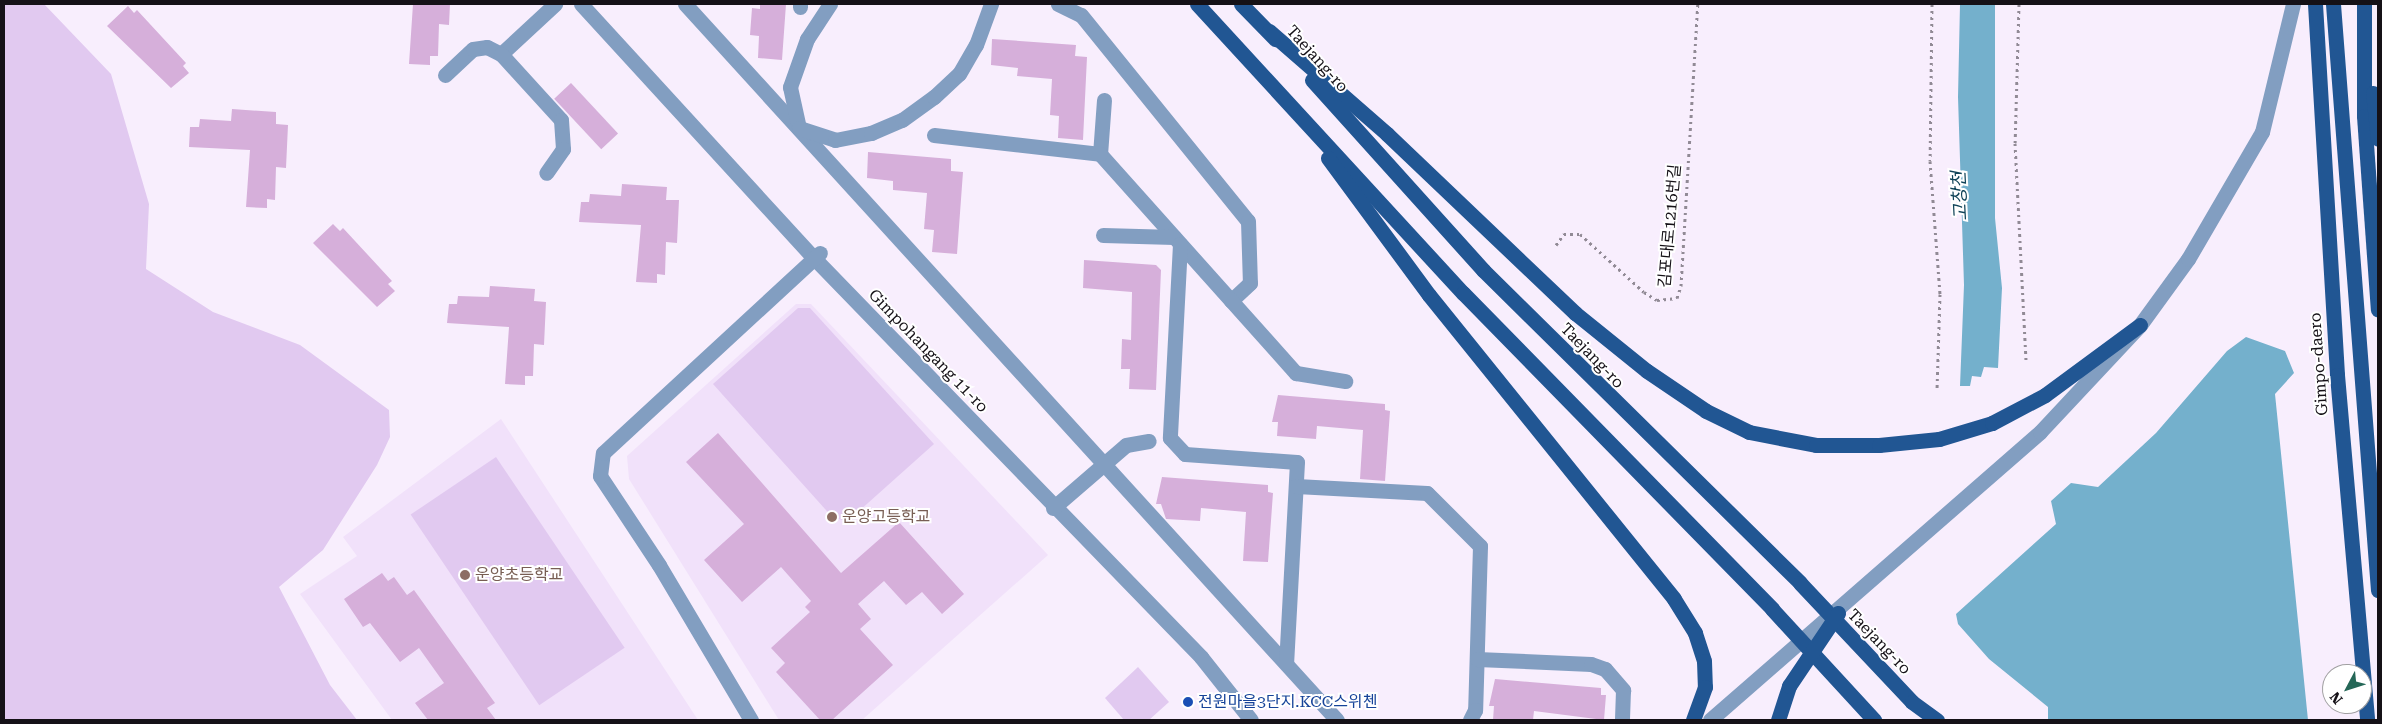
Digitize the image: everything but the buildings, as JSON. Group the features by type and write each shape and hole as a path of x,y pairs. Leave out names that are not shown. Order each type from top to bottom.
{"main road":[{"path":"1197,4 1463,293 1772,609 1874,720"},
{"name":"Taejang-ro","path":"1241,4 1269,32 1483,270 1800,583 1866,656 1912,702"},
{"name":"Gimpo-daero","path":"2315,4 2337,376 2367,720"},
{"path":"2333,4 2378,590"},
{"path":"2364,4 2364,116 2378,309"},
{"path":"2365,30 2378,139"},
{"path":"1269,32 1387,134 1575,313 1669,386 1749,432 1816,445 1879,445 1939,439 1992,423 2045,395 2140,325"},
{"path":"1279,92 1429,295 1674,599 1695,633 1704,661 1705,686 1693,720"},
{"path":"1778,720 1788,686 1839,612"},
{"path":"1912,702 1937,720"}],"street":[{"path":"501,54 555,4"},
{"name":"Gimpohangang 11-ro","path":"581,4 817,256 1201,657 1251,720"},
{"name":"Gimpohangang 11-ro","path":"592,4 817,256"},
{"path":"685,4 1106,464 1337,720"},
{"path":"799,128 790,87 796,64 830,4"},
{"path":"799,128 835,140 871,133 902,120 960,74 976,46 991,4"},
{"path":"1058,4 1081,15 1248,221 1250,283 1231,301"},
{"path":"1710,720 1839,612 2040,432 2140,325 2188,259 2262,132 2293,4"},
{"path":"445,75 473,49 488,47 501,54 560,120 563,149 546,173"},
{"path":"1100,154 1104,100"},
{"path":"934,135 1100,154 1296,373 1345,380"},
{"path":"1103,235 1177,240"},
{"path":"1177,240 1170,438 1185,454 1297,462 1286,663"},
{"path":"751,720 659,565 600,476 604,453 817,256"},
{"path":"1056,505 1106,464 1126,444 1148,442"},
{"path":"1296,486 1434,496 1480,546 1475,710 1470,720"},
{"name":"Gimpohangang 11-ro","path":"1056,505 1206,652 1260,720"},
{"path":"1477,659 1591,664 1606,669 1623,690 1622,720"},
{"name":"Taejang-ro","path":"1912,702 1931,720"}],"path":[{"name":"김포대로1216번길","path":"1556,245 1564,234 1580,234 1644,292 1657,300 1677,298 1681,286 1698,4"},
{"path":"1932,4 1930,161 1940,294 1937,390"},
{"path":"2019,4 2015,143 2026,360"}],"shaded area":[{"path":"4,4 44,4 111,74 149,204 146,269 213,312 300,345 389,410 390,437 377,465 323,550 279,587 330,685 357,720 4,720"},
{"name":"운양고등학교","path":"796,304 811,304 1048,555 862,720 779,720 629,479 627,456"},
{"path":"798,308 810,308 934,444 849,520 834,519 713,384"},
{"name":"운양초등학교","path":"501,419 698,720 392,720 300,594 357,556 343,537"},
{"path":"496,457 625,648 539,705 411,515"},
{"path":"1138,667 1169,702 1149,720 1124,720 1105,698"}],"water":[{"path":"1960,4 1995,4 1995,218 2002,288 1998,368 1984,367 1981,377 1972,376 1970,386 1960,386 1964,285 1958,97"},
{"path":"2246,337 2285,351 2294,373 2275,394 2308,720 2048,720 2048,707 1989,659 1958,624 1956,614 2056,524 2051,501 2071,483 2098,487 2156,433 2227,351"}],"place":[{"name":"운양고등학교","path":"832,517"},
{"name":"운양초등학교","path":"465,575"},
{"name":"전원마을3단지.KCC스위첸","path":"1188,702"}],"water label":[{"name":"고창천","path":"1960,196"}]}
